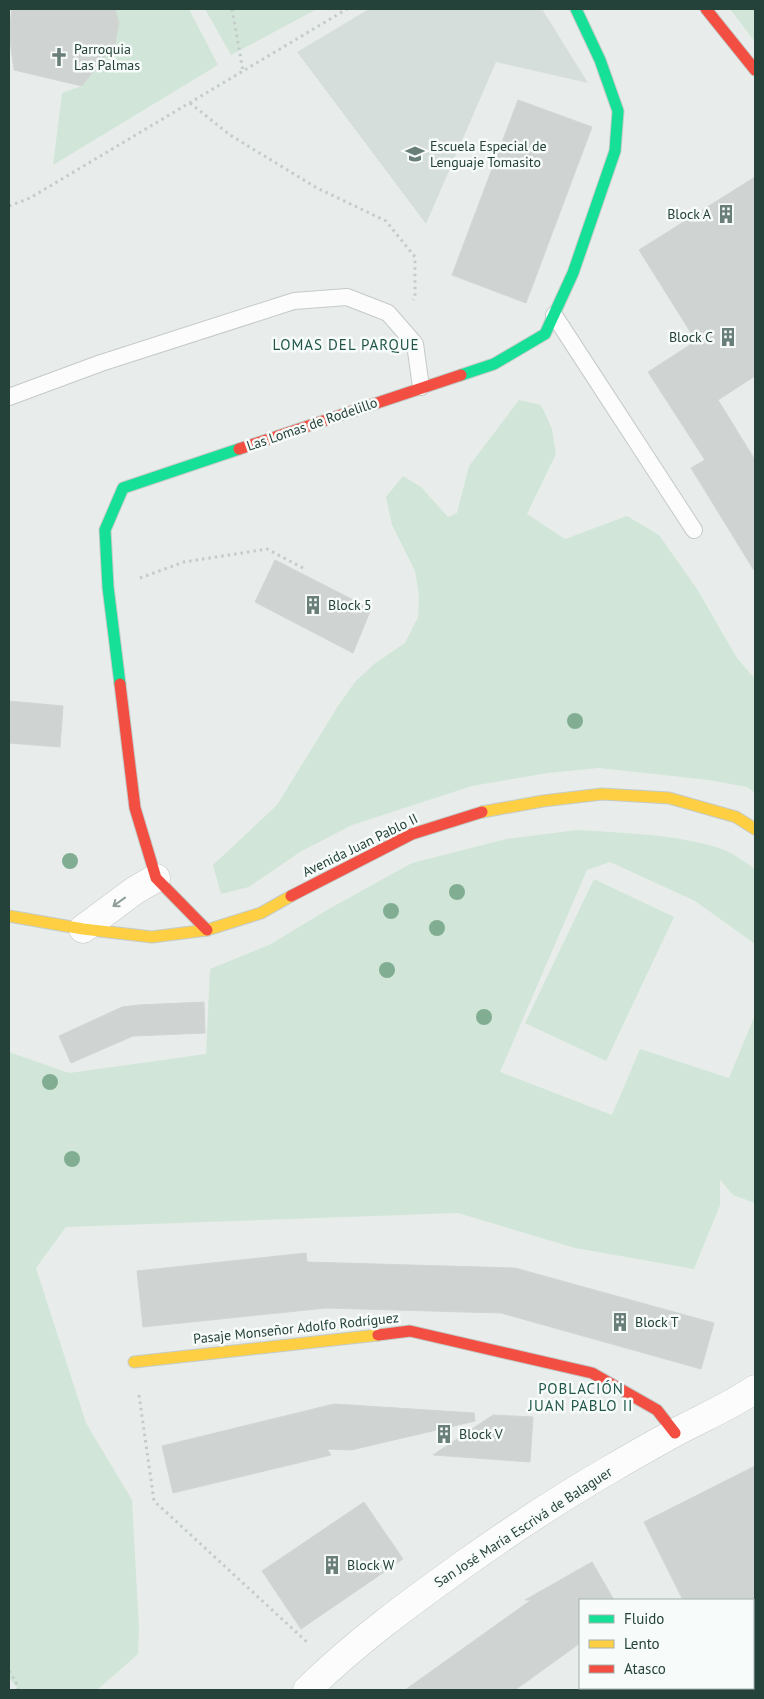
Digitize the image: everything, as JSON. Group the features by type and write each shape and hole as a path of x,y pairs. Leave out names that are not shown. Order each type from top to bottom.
{"street":[{"name":"Las Lomas de Rodelillo","path":"207,930 156,878 134,808 108,587 105,530 123,488 494,364 545,334 573,272 615,151 618,111 600,60 576,9"},
{"path":"706,9 755,70"},
{"name":"Avenida Juan Pablo II","path":"9,916 82,929 152,937 207,930 260,913 412,834 473,814 543,801 602,794 668,798 736,817 755,829"},
{"path":"82,929 134,891 156,878"},
{"name":"Pasaje Monseñor Adolfo Rodríguez","path":"134,1362 410,1331 592,1373 657,1410 675,1433"},
{"name":"San José María Escrivá de Balaguer","path":"307,1690 332,1666 421,1595 491,1545 554,1503 614,1467 755,1389"}],"lane":[{"path":"9,397 101,363 294,301 347,297 388,313 402,329 414,344 421,388"},
{"path":"554,315 694,530"}],"path":[{"path":"232,9 243,71"},
{"path":"9,206 30,198 347,9"},
{"path":"190,103 230,135 317,188 386,221 414,257 414,297 402,329"},
{"path":"108,587 184,562 267,549 305,569"},
{"path":"134,1362 154,1501 332,1666"},
{"path":"9,1671 16,1682 18,1690"}],"shaded area":[{"name":"Escuela Especial de Lenguaje Tomasito","path":"369,9 542,9 588,83 496,62 426,224 297,52"}],"green space":[{"path":"115,9 189,9 218,65 53,165 62,93 82,86 115,45 119,23"},
{"path":"205,9 317,9 231,55"},
{"path":"730,9 755,9 755,42"},
{"path":"519,400 541,405 552,429 556,454 527,514 565,539 627,516 659,535 697,589 737,658 755,679 755,793 747,787 709,780 599,768 548,773 472,786 352,825 300,852 249,887 221,894 213,865 277,805 338,706 355,682 374,664 405,643 418,617 419,596 415,571 392,525 386,497 403,476 421,487 448,517 457,513 469,466"},
{"path":"577,830 650,835 687,840 722,849 739,858 755,869 755,944 695,901 610,862 587,870 500,1072 612,1115 640,1049 729,1078 755,1015 755,1203 733,1195 720,1180 720,1205 694,1269 575,1248 458,1213 66,1227 36,1268 86,1423 132,1500 139,1629 138,1654 97,1690 19,1690 9,1678 9,1052 69,1073 206,1054 210,969 271,944 327,910 412,863 506,839"},
{"path":"594,879 674,917 606,1061 525,1023"}],"building":[{"name":"Parroquia Las Palmas","path":"12,9 115,9 119,23 115,44 82,86 14,70 9,32"},
{"path":"518,100 592,127 526,303 452,275"},
{"path":"755,177 755,376 718,400 755,460 755,572 691,468 705,460 648,372 696,341 639,250"},
{"name":"Block 5","path":"275,560 371,609 353,653 255,602"},
{"path":"9,701 63,706 60,747 9,743"},
{"path":"204,1002 205,1033 133,1036 71,1063 59,1036 122,1007"},
{"path":"306,1253 307,1262 515,1268 714,1323 701,1369 501,1313 326,1308 143,1327 137,1271"},
{"path":"334,1404 474,1413 475,1421 351,1450 327,1449 331,1455 173,1493 162,1446"},
{"path":"493,1415 533,1417 530,1462 433,1455"},
{"path":"755,1466 755,1600 682,1599 644,1522"},
{"name":"Block W","path":"364,1502 403,1559 301,1629 262,1571"},
{"path":"592,1562 613,1599 579,1599 579,1644 515,1690 405,1690 531,1600 525,1600"}],"traffic: fast":[{"path":"461,375 494,364 545,334 573,273 615,151 618,111 600,60 576,9"},
{"path":"120,684 108,587 105,530 123,488 239,449"}],"traffic: slow":[{"path":"482,812 543,801 602,794 669,798 736,817 755,829"},
{"path":"9,916 83,929 152,937 207,930 261,913 291,896"},
{"path":"134,1362 378,1335"}],"traffic: jam":[{"path":"706,9 755,70"},
{"path":"239,449 461,375"},
{"path":"120,684 135,808 156,878 207,930"},
{"path":"291,896 412,834 482,812"},
{"path":"378,1335 410,1331 592,1373 657,1410 675,1433"}],"place":[{"name":"Parroquia Las Palmas","path":"59,57"},
{"name":"Escuela Especial de Lenguaje Tomasito","path":"415,154"},
{"name":"Block A","path":"726,214"},
{"name":"Block C","path":"728,337"},
{"name":"Block 5","path":"313,605"},
{"name":"Block T","path":"620,1322"},
{"name":"Block V","path":"444,1434"},
{"name":"Block W","path":"332,1565"}],"district":[{"name":"LOMAS DEL PARQUE","path":"346,344"},
{"name":"POBLACIÓN JUAN PABLO II","path":"581,1396"}]}
